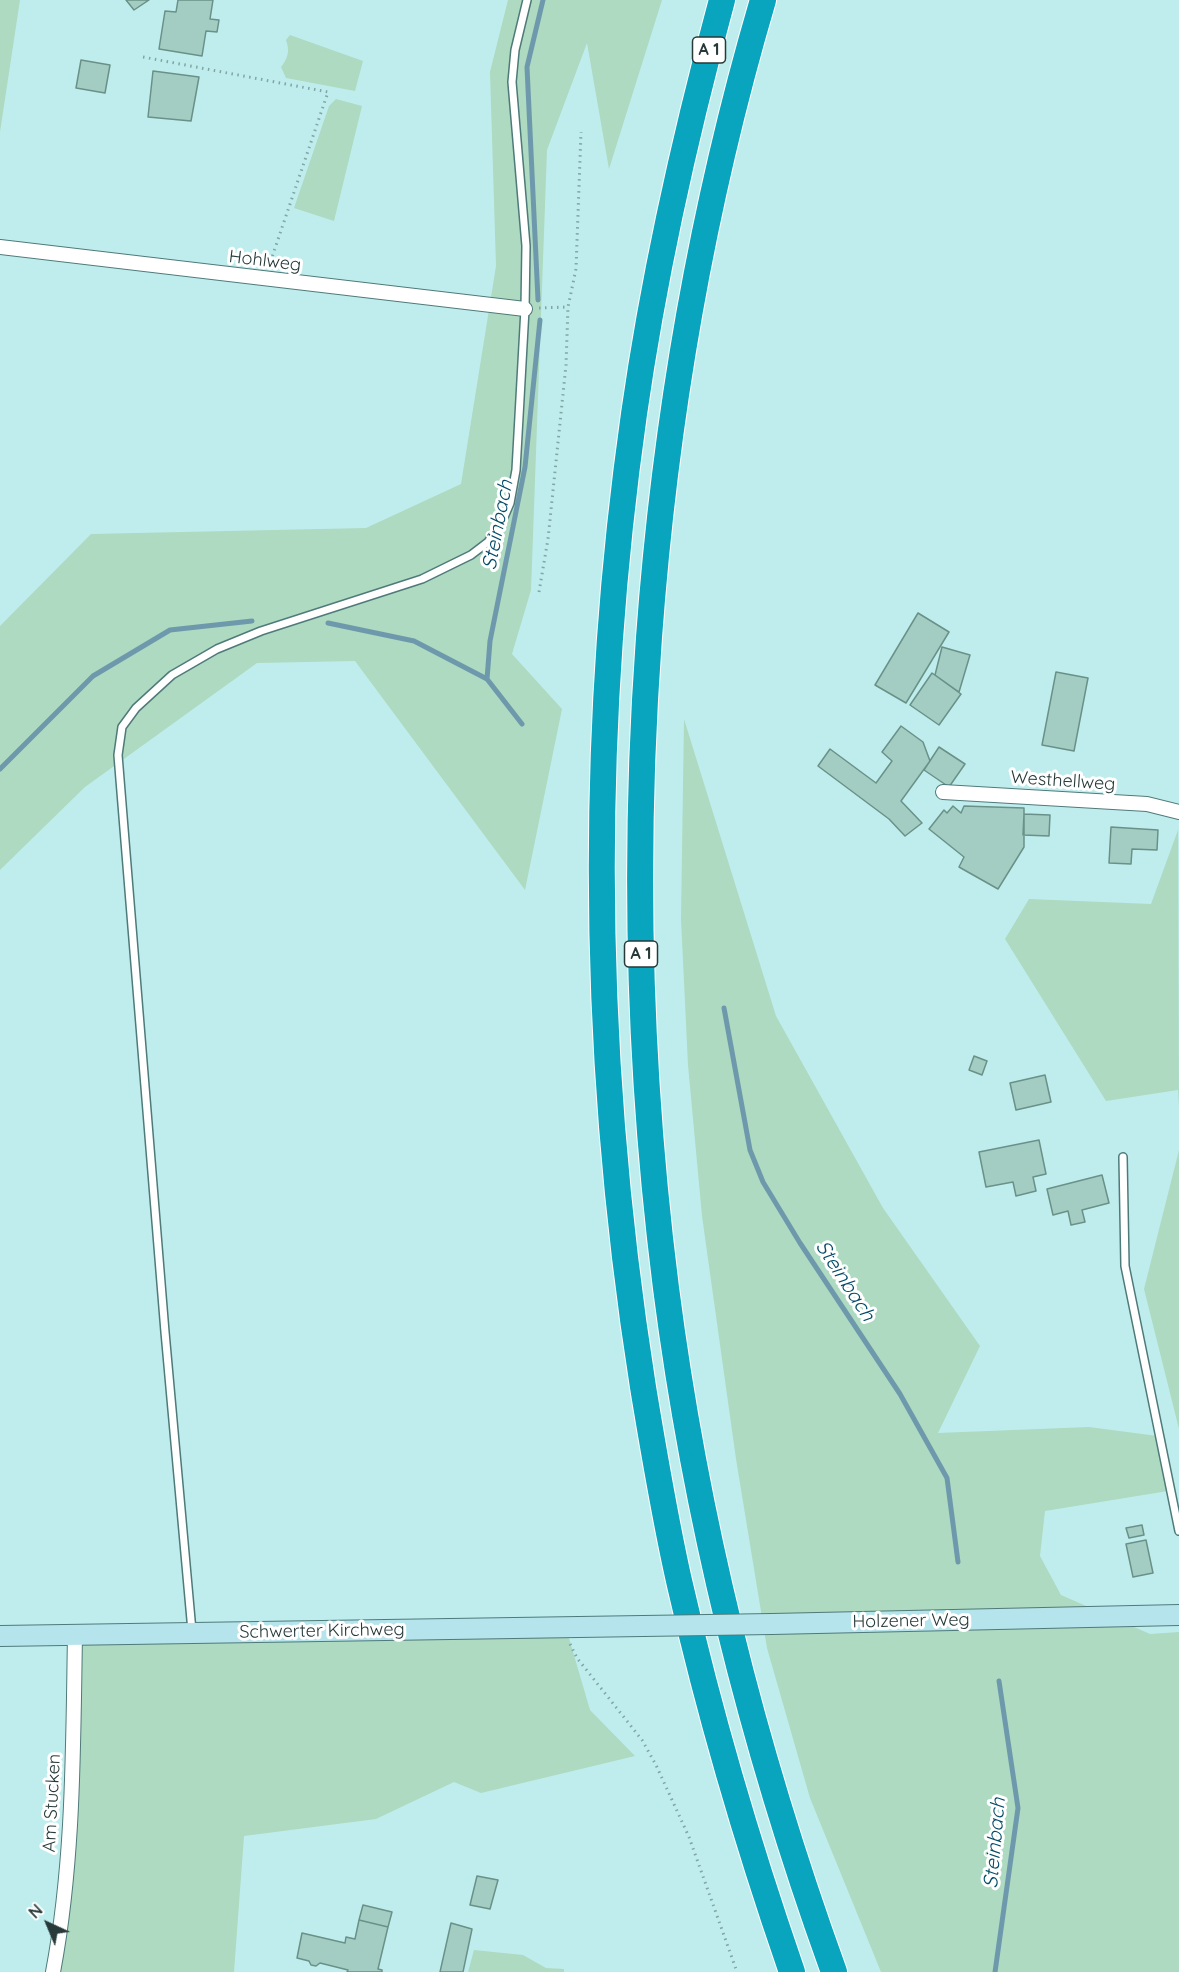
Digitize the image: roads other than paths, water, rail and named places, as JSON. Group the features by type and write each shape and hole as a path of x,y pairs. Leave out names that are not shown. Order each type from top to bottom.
{"highway":[{"name":"A 1","path":"722,0 695,100 669,220 642,362 626,477 610,627 607,684 602,828 602,945 614,1157 629,1297 651,1437 679,1581 704,1684 747,1836 792,1972"},
{"name":"A 1","path":"763,0 706,231 687,332 663,494 642,761 641,943 652,1154 666,1288 688,1426 717,1571 742,1676 784,1826 834,1972"}],"main road":[{"name":"Holzener Weg","path":"643,1626 1179,1615"},
{"name":"Schwerter Kirchweg","path":"0,1636 643,1626"}],"street":[{"name":"Hohlweg","path":"0,247 525,309"},
{"name":"Westhellweg","path":"943,792 1147,804 1179,812"},
{"name":"Am Stucken","path":"53,1972 67,1862 74,1722 75,1634"}],"lane":[{"path":"192,1634 118,754 122,727 136,708 172,675 217,649 261,631 422,579 471,555 488,542 501,524 510,502 516,470 525,309 526,246 512,82 515,50 527,0"},
{"path":"1123,1157 1125,1266 1179,1531"}],"waterway":[{"name":"Steinbach","path":"538,300 527,67 543,0"},
{"name":"Steinbach","path":"522,724 487,679 490,641 525,467 540,320"},
{"path":"0,769 93,676 170,630 252,621"},
{"path":"328,623 414,641 487,679"},
{"name":"Steinbach","path":"724,1008 750,1150 763,1182 800,1243 900,1394 947,1478 958,1562"},
{"name":"Steinbach","path":"995,1972 1018,1808 999,1681"}]}
